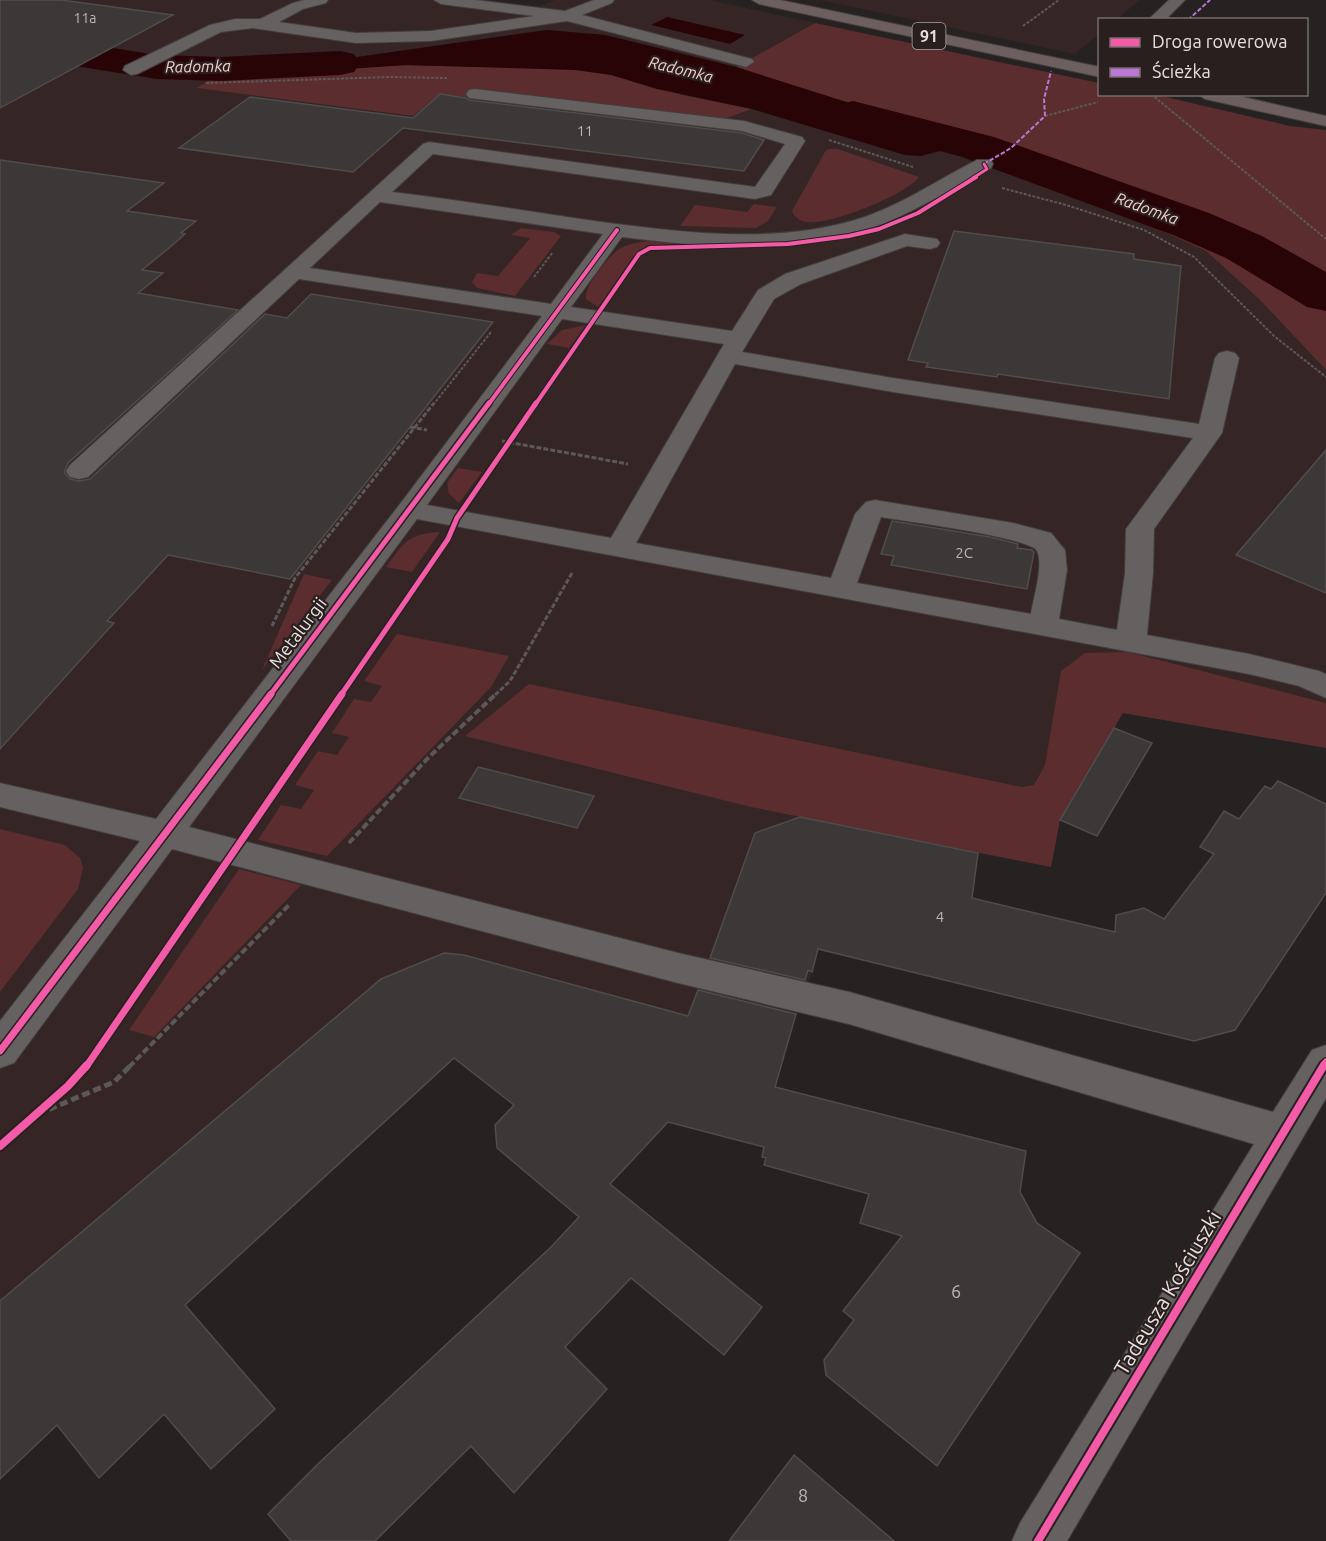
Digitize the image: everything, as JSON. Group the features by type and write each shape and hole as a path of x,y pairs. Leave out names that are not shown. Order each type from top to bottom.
{"main road":[{"name":"91","path":"759,0 1098,70"},
{"path":"1214,96 1326,121"}],"street":[{"path":"261,25 298,6 321,0"},
{"path":"441,0 567,16 746,62"},
{"path":"131,70 216,28 235,24 261,25 347,37 383,39 431,36 567,16 607,0"},
{"path":"1157,18 1178,0"},
{"path":"79,471 429,148 755,194 764,191 796,141 744,126 475,93"},
{"path":"376,196 678,238 741,241 815,235 861,225 886,216 984,164"},
{"name":"Metalurgii","path":"0,1051 410,510 617,230"},
{"path":"620,549 733,348 766,295 793,279 905,240 930,243"},
{"path":"294,272 557,311 893,385 1209,433"},
{"path":"1131,641 1139,573 1140,529 1209,433 1227,358"},
{"path":"841,589 868,514 875,507 1014,531 1041,539 1051,550 1053,570 1043,627"},
{"path":"410,510 1043,627 1131,641 1249,664 1308,678 1326,687"},
{"path":"0,795 165,834 678,968 849,1008 1284,1134"},
{"name":"Tadeusza Kościuszki","path":"1038,1541 1326,1062"}],"path":[{"path":"1153,96 1326,238"},
{"path":"1045,117 1101,101"},
{"path":"970,180 987,169 984,164"},
{"path":"970,180 1066,205 1144,230 1184,252 1194,258 1274,336 1326,377"},
{"path":"269,631 295,578 411,427 556,249"},
{"path":"411,427 664,470"},
{"path":"504,449 516,433"}],"shaded area":[{"path":"0,0 488,0 537,7 555,0 710,0 815,23 736,67 605,35 547,30 357,57 232,64 198,88 413,116 439,94 466,97 475,89 724,119 752,109 905,155 921,156 950,149 1065,195 1131,217 1206,251 1260,300 1326,370 1326,748 1123,713 1060,820 1051,867 863,831 842,868 812,972 793,1024 503,1013 214,1278 0,1479 0,47 108,65 133,53 0,37"},
{"path":"820,0 1140,0 1118,18 1098,18 1098,35 1075,54"},
{"path":"815,23 1098,83 1098,96 1161,96 1290,126 1326,130 1326,370 1260,300 1206,251 1131,217 1065,195 950,149 963,144 736,67"},
{"path":"573,62 683,95 752,109 724,119 475,89 466,97 439,94 413,116 197,88 220,72 347,69 391,65 543,68"},
{"path":"838,149 919,177 899,192 866,208 817,222 801,221 792,211 826,150"},
{"path":"754,204 777,207 768,221 756,228 680,226 695,205 747,212"},
{"path":"521,228 554,232 561,236 515,296 477,288 472,282 477,273 498,276 530,238 511,235"},
{"path":"651,241 679,244 643,249 633,257 598,307 586,299 593,279 618,250"},
{"path":"586,325 569,348 547,344 562,330"},
{"path":"458,468 482,472 459,503 449,494 447,483"},
{"path":"440,532 412,572 386,567 403,545 414,537"},
{"path":"304,574 332,580 262,670"},
{"path":"397,634 509,656 491,687 327,856 258,840 281,805 301,809 314,790 295,785 318,751 337,755 349,737 332,733 354,699 371,702 382,686 364,681"},
{"path":"1128,652 1326,703 1326,748 1123,713 1060,820 1051,867 751,807 465,736 529,684 1022,787 1034,785 1045,765 1061,671 1085,653"},
{"path":"0,829 65,845 80,858 83,868 78,889 0,992"},
{"path":"239,869 301,885 154,1037 129,1030"}],"water":[{"path":"667,17 745,35 730,44 651,25"},
{"path":"547,30 605,35 736,67 954,136 964,144 921,156 905,155 752,109 657,89 611,75 575,70 407,65 219,72 232,64 357,57"}],"building":[{"path":"0,0 61,0 173,15 0,108"},
{"path":"440,94 469,100 742,133 764,140 744,171 403,128 353,172 179,148 250,97 413,118"},
{"path":"0,160 164,183 127,211 196,221 181,233 185,234 142,270 163,273 138,293 238,310 68,463 64,472 70,479 79,481 90,479 265,314 287,318 311,294 493,322 290,579 168,555 107,621 114,623 0,749"},
{"path":"954,231 1134,254 1134,259 1181,266 1169,399 998,374 997,377 926,367 928,363 908,360"},
{"path":"1326,450 1326,593 1236,555"},
{"path":"892,521 990,537 1018,544 1017,548 1032,550 1034,552 1027,589 891,565 894,556 881,554"},
{"path":"1114,728 1152,743 1097,836 1060,820"},
{"path":"478,767 594,796 577,828 459,798"},
{"path":"1278,781 1326,804 1326,893 1235,1030 1194,1041 818,949 812,972 808,970 805,980 710,958 755,833 800,817 978,853 972,898 1115,932 1116,915 1144,908 1164,919 1214,854 1200,847 1224,811 1239,819 1265,786 1271,789"},
{"path":"444,953 464,955 688,1016 698,990 796,1014 775,1087 1026,1151 1020,1192 1037,1223 1080,1253 937,1466 826,1375 824,1360 854,1320 843,1311 902,1236 860,1223 869,1194 764,1165 766,1158 762,1157 764,1147 668,1122 610,1184 762,1307 724,1355 631,1278 565,1347 607,1389 514,1493 471,1446 375,1541 291,1541 268,1514 321,1461 550,1248 579,1217 497,1148 495,1125 514,1105 454,1058 185,1305 275,1409 211,1469 164,1414 99,1478 57,1425 0,1479 0,1301 381,979"},
{"path":"794,1455 894,1541 729,1541"}],"waterway":[{"name":"Radomka","path":"0,42 157,67 221,69 340,63"},
{"name":"Radomka","path":"853,114 978,147 1191,224 1244,247 1326,295"}],"marked path":[{"path":"1190,18 1210,0"},
{"path":"984,164 1011,148 1045,116 1044,99 1051,71"}],"cycle path":[{"path":"0,1146 68,1086 88,1064 448,539 457,518 639,254 650,248 663,246 757,246 818,241 879,229 908,218 939,201 987,169 984,164"},
{"path":"0,1051 410,510 617,230"},
{"path":"1038,1541 1326,1062"}]}
